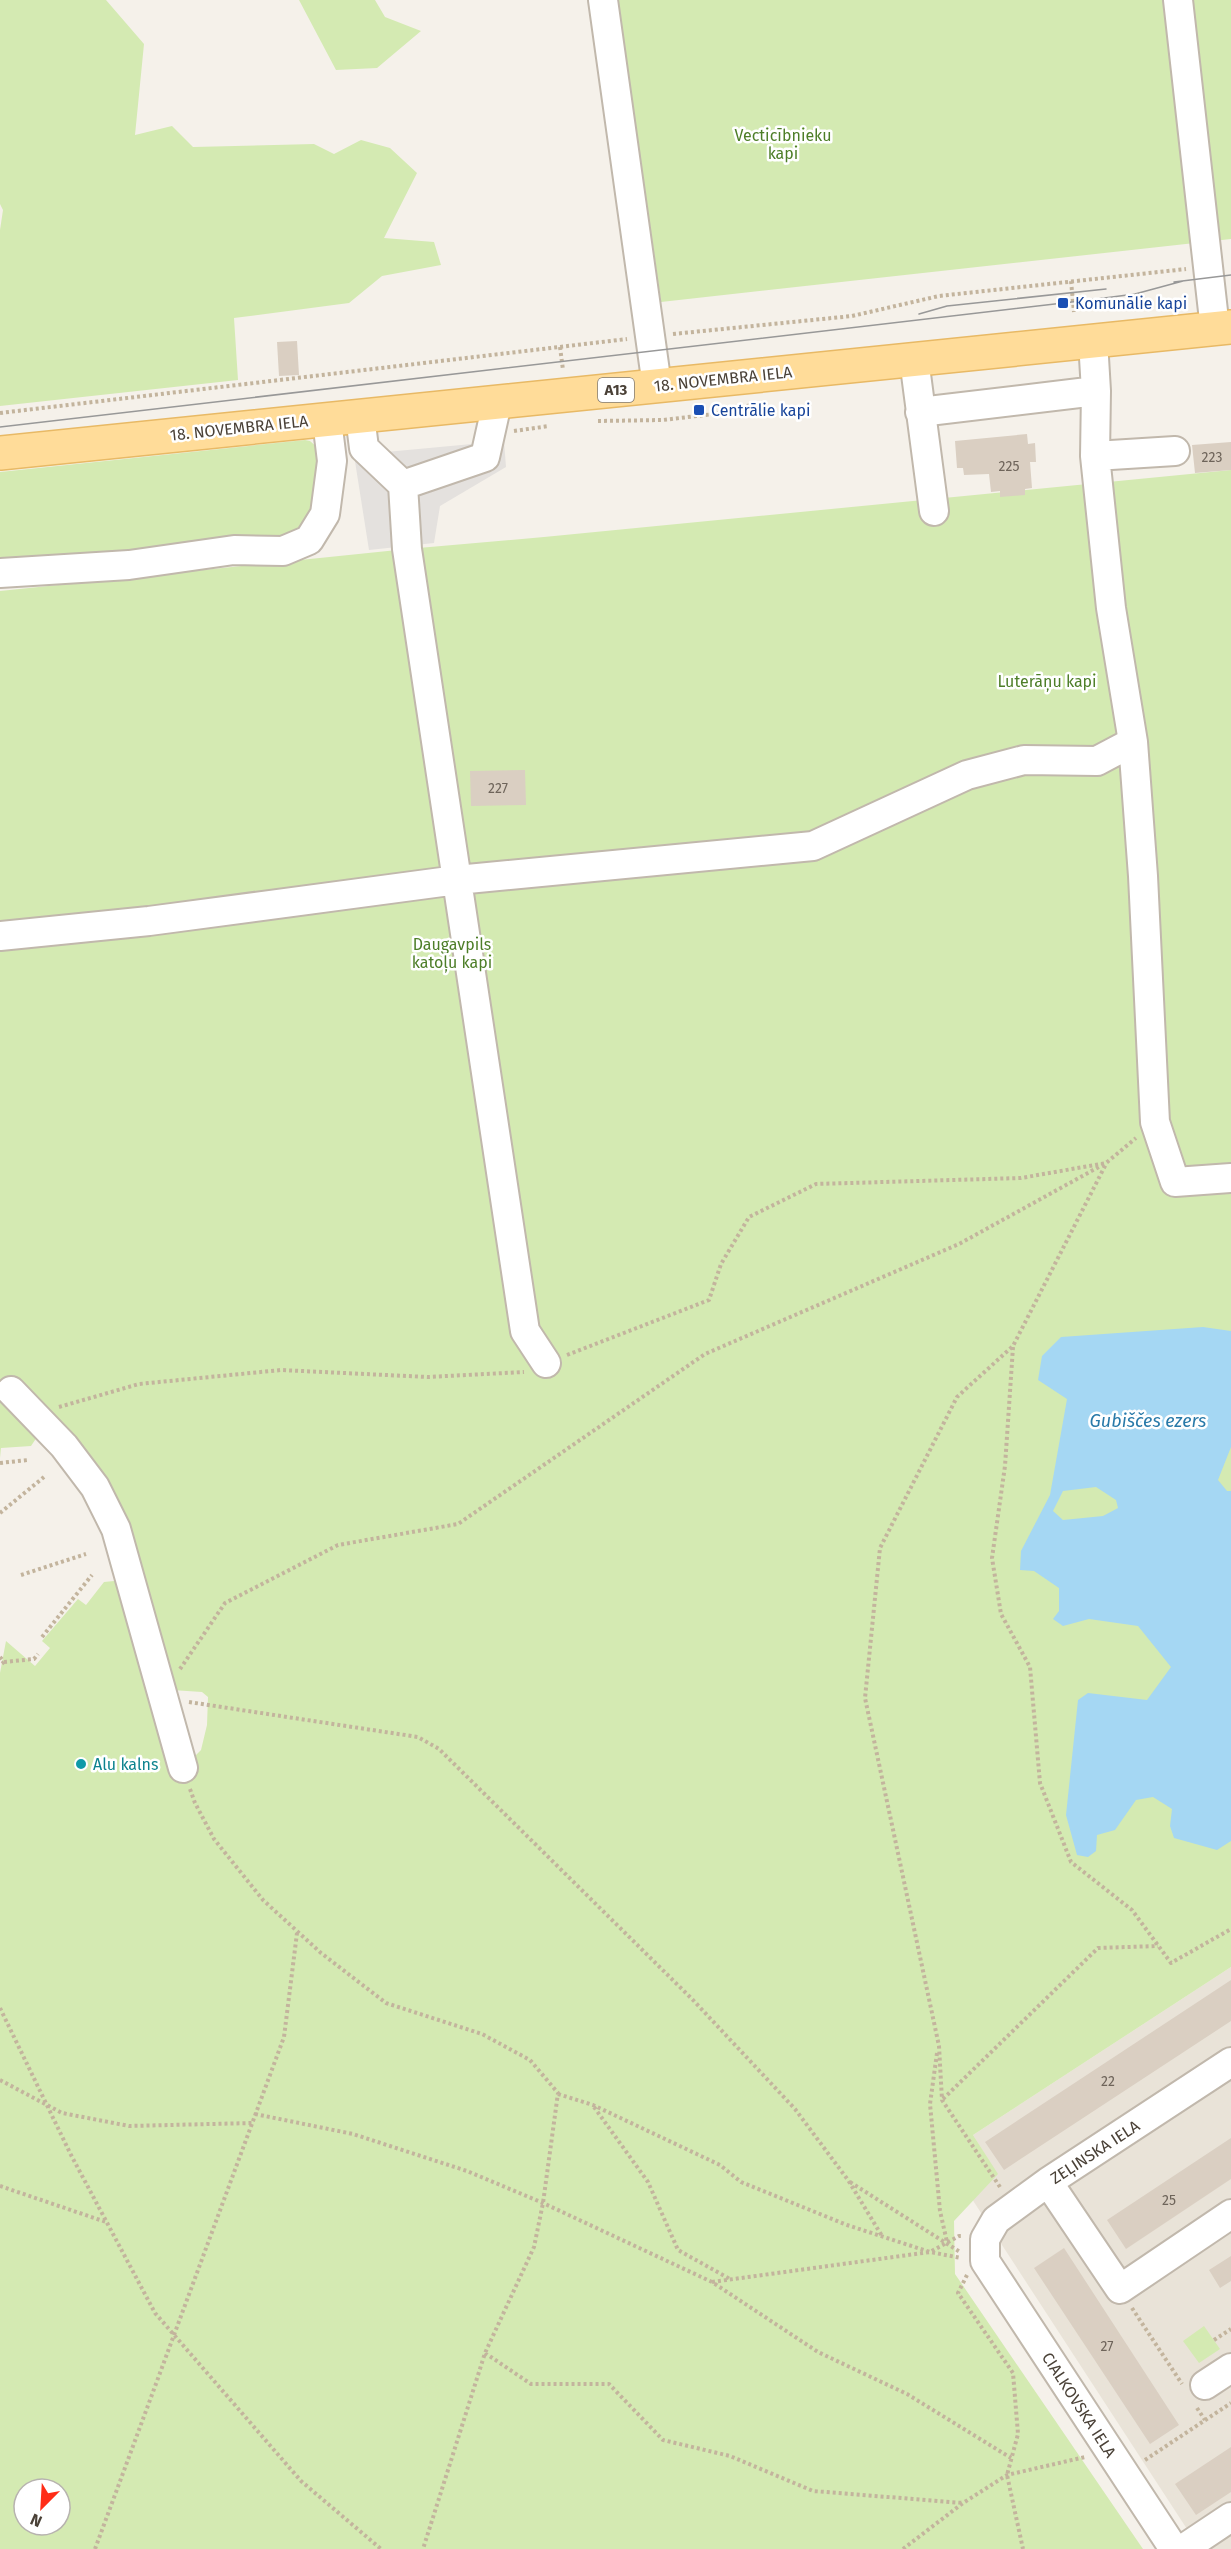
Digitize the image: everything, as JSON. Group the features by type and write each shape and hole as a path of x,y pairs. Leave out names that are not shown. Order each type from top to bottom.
{"main road":[{"name":"18. NOVEMBRA IELA","path":"0,453 1223,328"}],"street":[{"path":"1178,0 1210,266 1223,328"},
{"path":"609,2 657,386"},
{"path":"1093,341 1096,391 1095,456 1111,608 1132,742 1143,876 1155,1122 1175,1182 1231,1178"},
{"path":"914,359 934,511"},
{"path":"920,412 1096,391"},
{"path":"403,485 485,457 497,403"},
{"path":"360,416 364,448 403,485 407,549 525,1331 546,1363"},
{"path":"0,573 129,565 234,550 283,551 309,540 325,514 332,461 327,420"},
{"path":"1095,456 1174,451"},
{"path":"0,936 149,921 457,880 813,846 968,775 1024,760 1097,761 1132,742"},
{"path":"11,1391 64,1446 95,1487 116,1529 183,1768"},
{"name":"ZEĻINSKA IELA","path":"981,2254 996,2220 1048,2182 1231,2062"},
{"path":"1048,2182 1120,2289 1231,2214"},
{"name":"CIALKOVSKA IELA","path":"981,2254 1174,2549"},
{"path":"1195,2393 1231,2368"},
{"path":"1183,2549 1231,2517"}],"path":[{"path":"0,413 650,336 852,316 939,296 1210,266"},
{"path":"1071,281 1074,312"},
{"path":"560,347 564,372"},
{"path":"882,2236 848,2180 795,2109 693,2000 439,1749 418,1737 162,1697 225,1603 338,1545 458,1524 705,1354 958,1244 1106,1163 1155,1122"},
{"path":"33,1414 139,1384 282,1370 428,1377 521,1373 709,1300 721,1264 750,1217 816,1184 1021,1178 1106,1163"},
{"path":"1013,2207 942,2100 939,2046 865,1698 880,1548 957,1397 1013,1346 1106,1163"},
{"path":"1013,1346 1005,1466 992,1558 1001,1614 1030,1667 1040,1784 1071,1863 1131,1910 1171,1963 1231,1929"},
{"path":"0,1463 28,1460"},
{"path":"0,1514 44,1477"},
{"path":"21,1575 86,1554"},
{"path":"42,1637 92,1575"},
{"path":"0,1657 2,1663 34,1659 38,1654"},
{"path":"183,1768 195,1803 214,1839 263,1900 321,1953 386,2003 482,2034 530,2060 558,2093 593,2105 720,2165 741,2182 847,2225 930,2252 959,2236 981,2254"},
{"path":"95,2549 284,2037 298,1932"},
{"path":"942,2100 1098,1948 1159,1946"},
{"path":"0,2008 46,2104 155,2313 301,2481 381,2549"},
{"path":"939,2046 930,2104 940,2211 947,2242"},
{"path":"0,2080 62,2113 129,2126 252,2123"},
{"path":"423,2549 485,2353 534,2247 543,2203 558,2093"},
{"path":"593,2105 648,2182 678,2250 731,2279"},
{"path":"255,2114 353,2134 467,2171 543,2203 712,2282 818,2352 907,2394 1011,2458"},
{"path":"848,2180 947,2242 981,2254"},
{"path":"0,2186 107,2223"},
{"path":"712,2282 930,2252 981,2254"},
{"path":"981,2254 958,2293 1013,2373 1018,2434 1007,2475 1023,2549"},
{"path":"1120,2289 1195,2393 1205,2421"},
{"path":"1214,2340 1231,2329"},
{"path":"485,2353 531,2384 609,2384 663,2439 730,2456 813,2491 963,2503"},
{"path":"903,2549 963,2503 1007,2475 1117,2463 1205,2421 1231,2403"}],"shaded area":[{"path":"504,441 506,467 440,506 434,543 369,550 354,455"},
{"path":"1231,1967 1231,2549 1200,2549 972,2199 997,2174 973,2135"}],"green space":[{"path":"0,0 106,0 144,44 135,135 172,126 193,147 314,144 334,154 361,140 390,148 417,173 384,238 434,242 441,265 382,276 349,303 234,318 238,380 0,406 0,230 3,210 0,204"},
{"path":"299,0 375,0 385,17 421,31 377,68 336,70"},
{"name":"Vecticībnieku kapi","path":"618,0 1231,0 1231,239 661,302"},
{"path":"310,441 320,450 324,489 299,536 0,566 0,472"},
{"path":"1231,470 1231,1967 973,2135 998,2174 954,2221 955,2274 1143,2549 0,2549 0,1673 6,1641 35,1666 50,1648 42,1641 78,1599 86,1605 104,1582 114,1581 120,1584 187,1764 201,1750 207,1725 208,1697 202,1692 172,1690 124,1526 9,1380 0,1380 0,591 407,549"},
{"path":"0,1394 41,1431 31,1446 1,1448 0,1458"},
{"path":"1204,2326 1220,2349 1199,2363 1183,2341"}],"water":[{"name":"Gubiščes ezers","path":"1203,1327 1231,1331 1231,1447 1218,1480 1227,1491 1231,1491 1231,1841 1217,1850 1174,1838 1170,1826 1172,1809 1153,1797 1136,1800 1115,1830 1097,1835 1096,1851 1088,1857 1077,1855 1066,1815 1078,1700 1088,1693 1147,1700 1171,1667 1138,1626 1089,1619 1063,1626 1053,1619 1059,1611 1059,1588 1034,1571 1020,1570 1021,1551 1050,1495 1067,1399 1038,1380 1042,1356 1061,1337","holes":["1096,1487 1116,1500 1118,1508 1103,1516 1063,1520 1053,1511 1063,1491"]}],"building":[{"path":"297,341 299,375 279,376 277,342"},
{"path":"1027,434 1028,444 1035,443 1036,462 1030,462 1032,488 1025,489 1025,495 1000,497 1000,491 991,492 989,474 964,475 963,468 957,468 955,441"},
{"path":"1231,442 1231,470 1195,473 1192,445"},
{"path":"525,770 526,805 471,806 470,771"},
{"path":"1231,1980 1231,2021 1004,2170 985,2142"},
{"path":"1231,2138 1231,2179 1126,2249 1107,2220"},
{"path":"1064,2248 1179,2425 1150,2444 1034,2268"},
{"path":"1231,2256 1231,2281 1220,2288 1209,2270"},
{"path":"1231,2447 1231,2492 1196,2515 1175,2484"}],"tram line":[{"path":"1174,282 1231,275"},
{"path":"0,427 1089,300 1135,294 1183,281"},
{"path":"919,314 947,306 1106,289"}],"place":[{"name":"Komunālie kapi","path":"1063,303"},
{"name":"Centrālie kapi","path":"699,410"},
{"name":"Alu kalns","path":"81,1764"}],"park label":[{"name":"Luterāņu kapi","path":"1047,681"},
{"name":"Daugavpils katoļu kapi","path":"452,953"}]}
